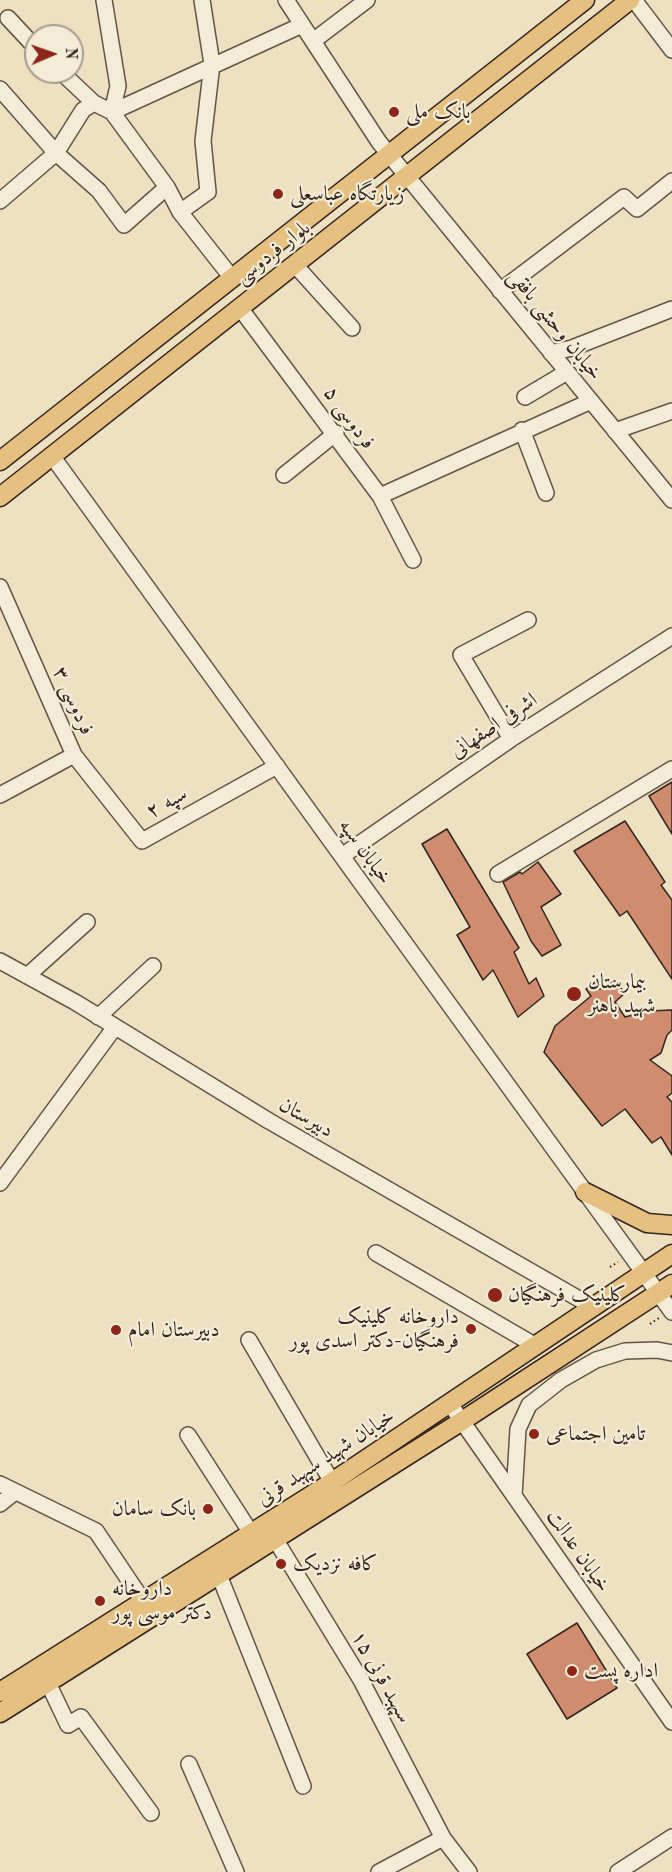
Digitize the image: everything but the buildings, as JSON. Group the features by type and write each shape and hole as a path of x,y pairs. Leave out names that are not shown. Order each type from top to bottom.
{"main road":[{"name":"بلوار فردوسی","path":"2,455 36,433 585,0"},
{"name":"بلوار فردوسی","path":"0,497 632,0"},
{"path":"36,433 52,456"},
{"path":"585,1192 647,1223 672,1225"},
{"name":"خیابان شهید سپهبد قرنی","path":"0,1692 332,1482 672,1254"},
{"name":"خیابان شهید سپهبد قرنی","path":"0,1713 462,1421 665,1288"}],"street":[{"path":"104,0 118,86 112,112"},
{"path":"180,212 208,192 203,141 212,64 202,0"},
{"name":"خیابان وحشی بافقی","path":"286,0 389,154 672,500"},
{"path":"313,41 368,0"},
{"path":"632,0 672,50"},
{"path":"8,18 24,35"},
{"path":"112,112 212,64 302,25"},
{"path":"74,84 94,103 112,112 167,187 180,212 232,278"},
{"path":"0,89 56,153 99,191 124,225 167,187"},
{"path":"0,201 56,153 83,110 94,103"},
{"path":"500,291 624,197 637,209 672,181"},
{"path":"296,265 352,328"},
{"name":"فردوسی ۵","path":"240,308 336,433 380,496 412,560"},
{"path":"551,353 572,348 672,309"},
{"path":"525,397 567,372"},
{"path":"380,496 522,430 591,401"},
{"path":"615,431 672,411"},
{"path":"522,430 546,493"},
{"path":"284,475 336,433"},
{"name":"خیابان سپه","path":"52,456 644,1273 665,1288 672,1312"},
{"name":"فردوسی ۳","path":"0,587 74,755 0,795"},
{"path":"511,739 461,655 528,620"},
{"name":"اشرفی اصفهانی","path":"342,856 511,739 672,636"},
{"name":"سپه ۲","path":"74,755 142,841 277,766"},
{"path":"498,874 672,769"},
{"path":"27,976 87,922"},
{"name":"دبیرستان","path":"0,961 115,1027 269,1121 593,1307"},
{"path":"98,1017 153,966"},
{"path":"0,1184 115,1027"},
{"path":"376,1253 536,1346"},
{"path":"249,1340 332,1482"},
{"path":"514,1496 518,1429 530,1405 561,1380 596,1360 625,1351 657,1350 672,1353"},
{"name":"خیابان عدالت","path":"450,1404 672,1722"},
{"path":"188,1435 251,1533"},
{"path":"0,1484 96,1531 143,1601"},
{"path":"0,1504 15,1492"},
{"name":"سپهبد قرنی ۱۵","path":"275,1539 361,1680 442,1838 469,1872"},
{"path":"219,1575 303,1786"},
{"path":"48,1683 68,1725 81,1717 151,1813"},
{"path":"189,1764 236,1872"},
{"path":"618,1872 672,1837"},
{"path":"379,1872 442,1838"}],"place":[{"name":"بانک ملی","path":"394,112"},
{"name":"زیارتگاه عباسعلی","path":"278,194"},
{"name":"بیمارستان شهید باهنر","path":"574,994"},
{"name":"کلینیک فرهنگیان","path":"495,1295"},
{"name":"داروخانه کلینیک فرهنگیان-دکتر اسدی پور","path":"471,1329"},
{"name":"دبیرستان امام","path":"116,1330"},
{"name":"تامین اجتماعی","path":"534,1434"},
{"name":"بانک سامان","path":"208,1509"},
{"name":"کافه نزدیک","path":"281,1564"},
{"name":"داروخانه دکتر موسی پور","path":"100,1601"},
{"name":"اداره پست","path":"572,1671"}]}
